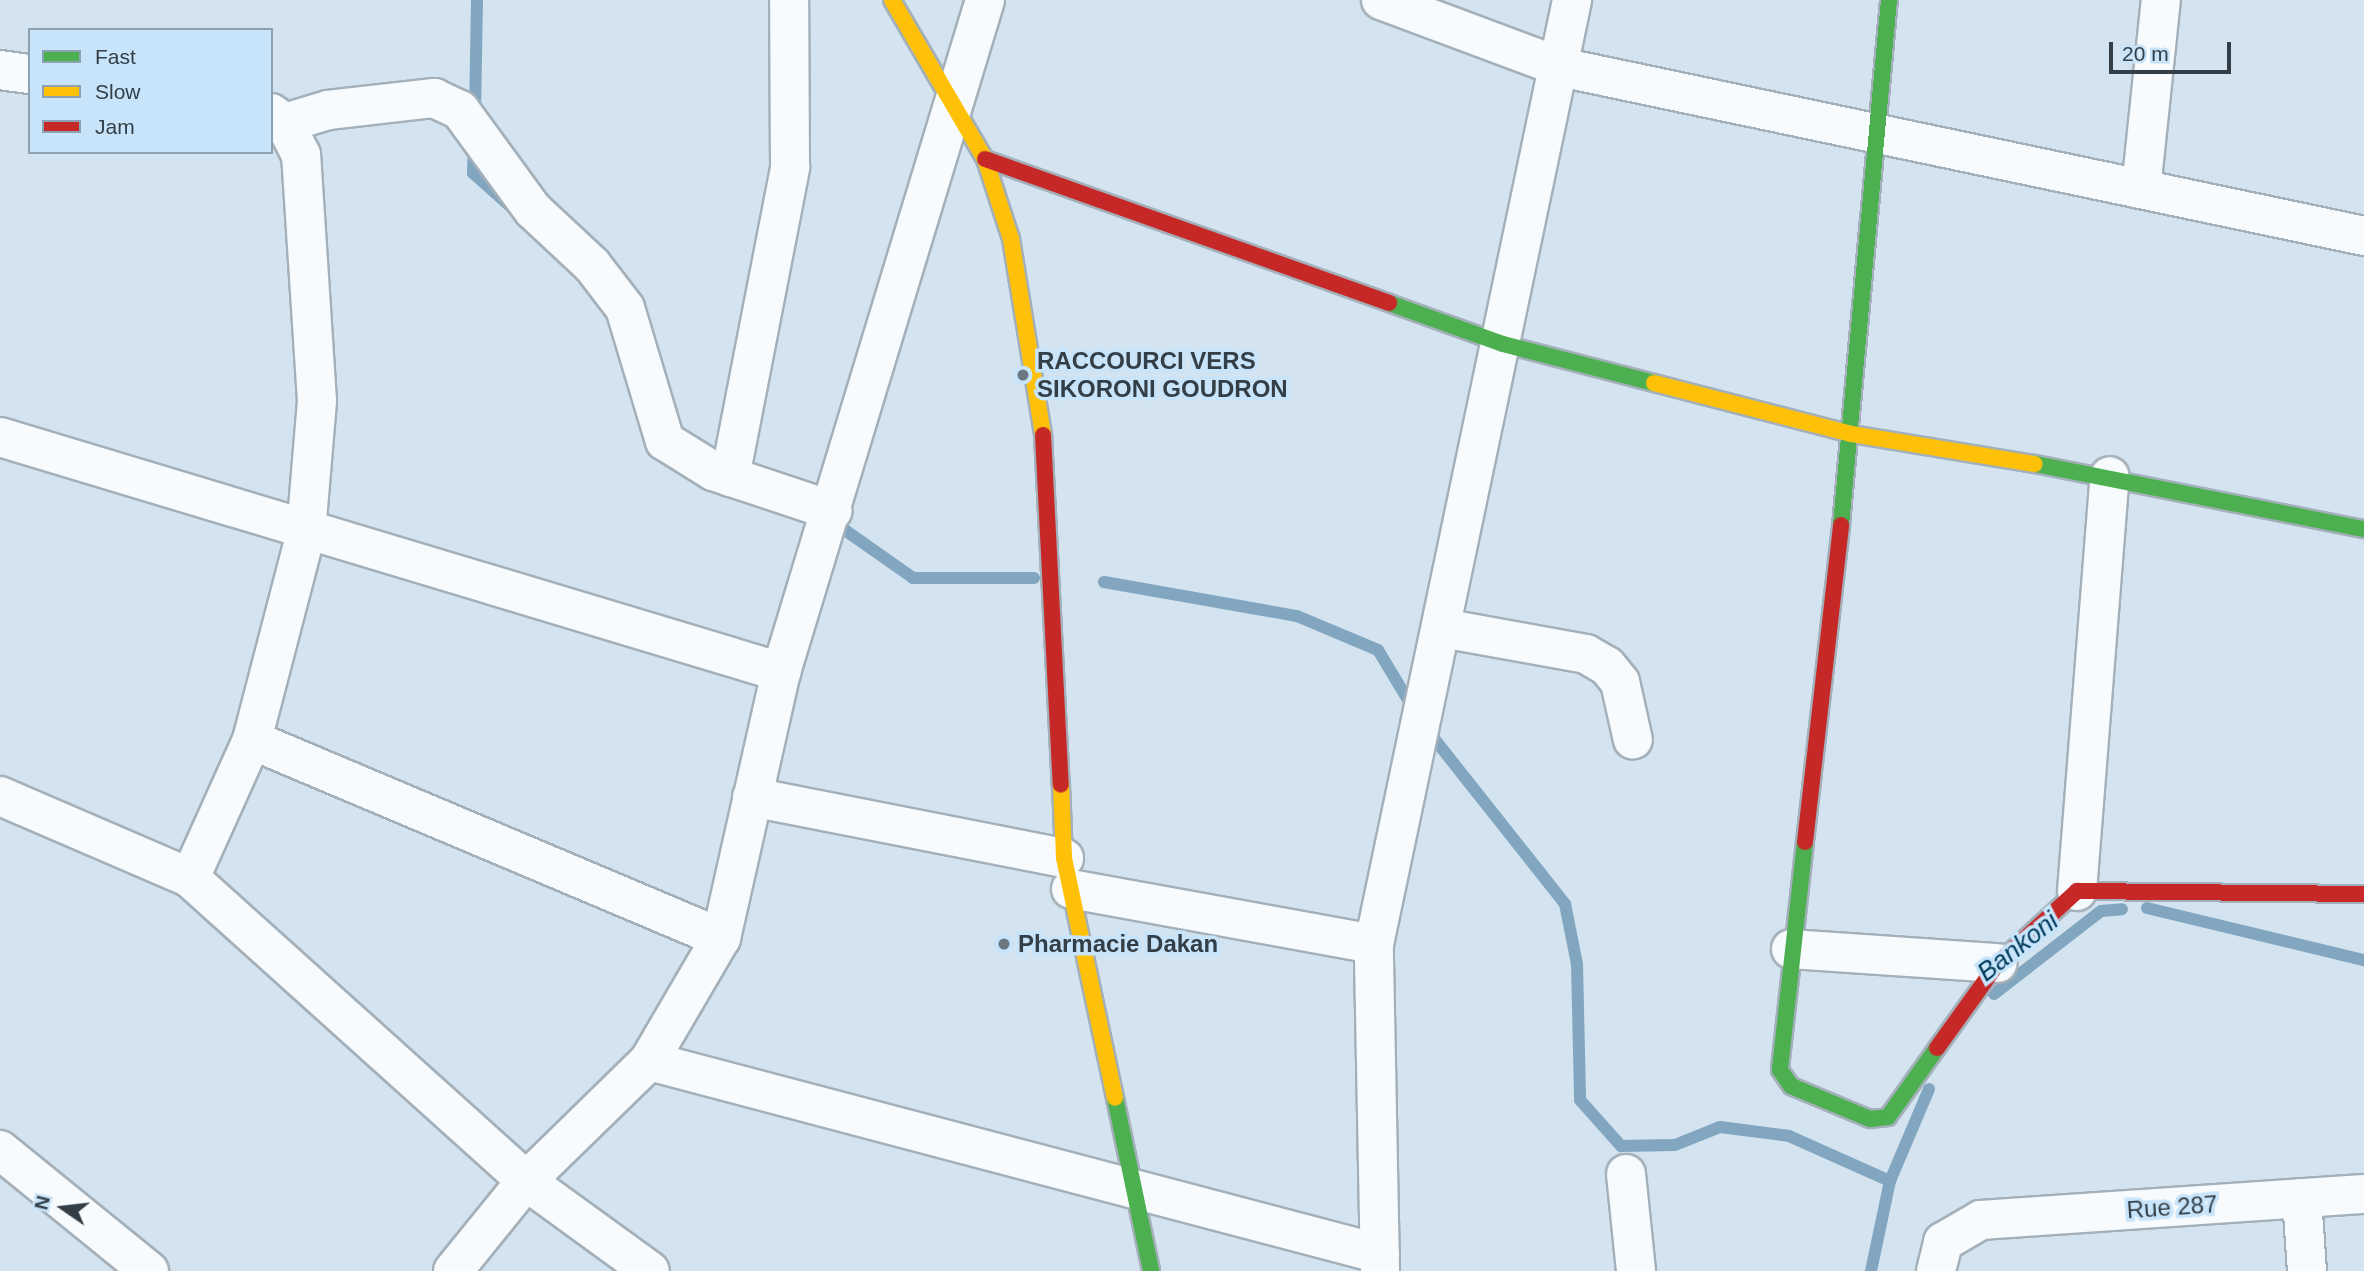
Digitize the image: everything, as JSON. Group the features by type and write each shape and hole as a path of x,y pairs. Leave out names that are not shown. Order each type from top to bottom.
{"street":[{"path":"730,477 790,166 789,0"},
{"path":"891,0 985,159 1011,239 1047,458 1067,874 1131,1193 1150,1271"},
{"path":"453,1271 526,1181 649,1061 721,938 780,672 833,511 952,103 985,0"},
{"path":"1381,0 1560,67 2364,236"},
{"path":"649,1061 1380,1263 1374,944 1503,344 1572,0"},
{"path":"1889,0 1851,435 1791,949 1780,1070 1791,1086 1880,1120 1998,963 2077,891 2364,894"},
{"path":"2141,189 2161,0"},
{"path":"0,70 28,74"},
{"path":"190,878 252,740 306,532 317,401 301,155 278,118 434,98 460,110 533,210 592,265 625,308 665,441 730,477 833,511"},
{"path":"985,159 1503,344 1851,435 2110,476 2364,529"},
{"path":"0,437 306,532 780,672"},
{"path":"2077,891 2110,476"},
{"path":"1441,628 1586,654 1607,666 1620,682 1633,740"},
{"path":"252,740 721,938"},
{"path":"0,796 190,878 526,1181 650,1271"},
{"path":"752,797 1067,874 1374,944"},
{"path":"1791,949 1998,963"},
{"path":"0,1150 149,1271"},
{"path":"1626,1174 1636,1271"},
{"name":"Rue 287","path":"1936,1271 1944,1242 1981,1220 2364,1194"},
{"path":"2302,1198 2307,1271"}],"waterway":[{"path":"475,115 477,0"},
{"path":"474,144 473,173 511,207"},
{"path":"832,521 913,578 1034,578"},
{"path":"1104,582 1297,616 1378,650 1414,710"},
{"path":"1428,731 1565,904 1577,964 1580,1100 1621,1146 1675,1145 1720,1127 1789,1136 1890,1181"},
{"name":"Bankoni","path":"2147,908 2364,960"},
{"name":"Bankoni","path":"1994,994 2101,911 2122,909"},
{"name":"Bankoni","path":"1871,1271 1890,1181 1929,1089"}],"traffic: fast":[{"path":"1841,525 1889,0"},
{"path":"1389,303 1503,344 1654,383"},
{"path":"2035,464 2364,529"},
{"path":"1805,842 1780,1070 1791,1086 1870,1119 1888,1117 1937,1048"},
{"path":"1115,1098 1151,1271"}],"traffic: slow":[{"path":"892,0 985,159 1011,239 1043,435"},
{"path":"1654,383 1851,434 2035,464"},
{"path":"1061,785 1064,858 1115,1098"}],"traffic: jam":[{"path":"985,159 1389,303"},
{"path":"1043,435 1061,785"},
{"path":"1805,842 1841,525"},
{"path":"1937,1048 1998,963 2077,891 2364,894"}],"place":[{"name":"RACCOURCI VERS SIKORONI GOUDRON","path":"1023,375"},
{"name":"Pharmacie Dakan","path":"1004,944"}]}
